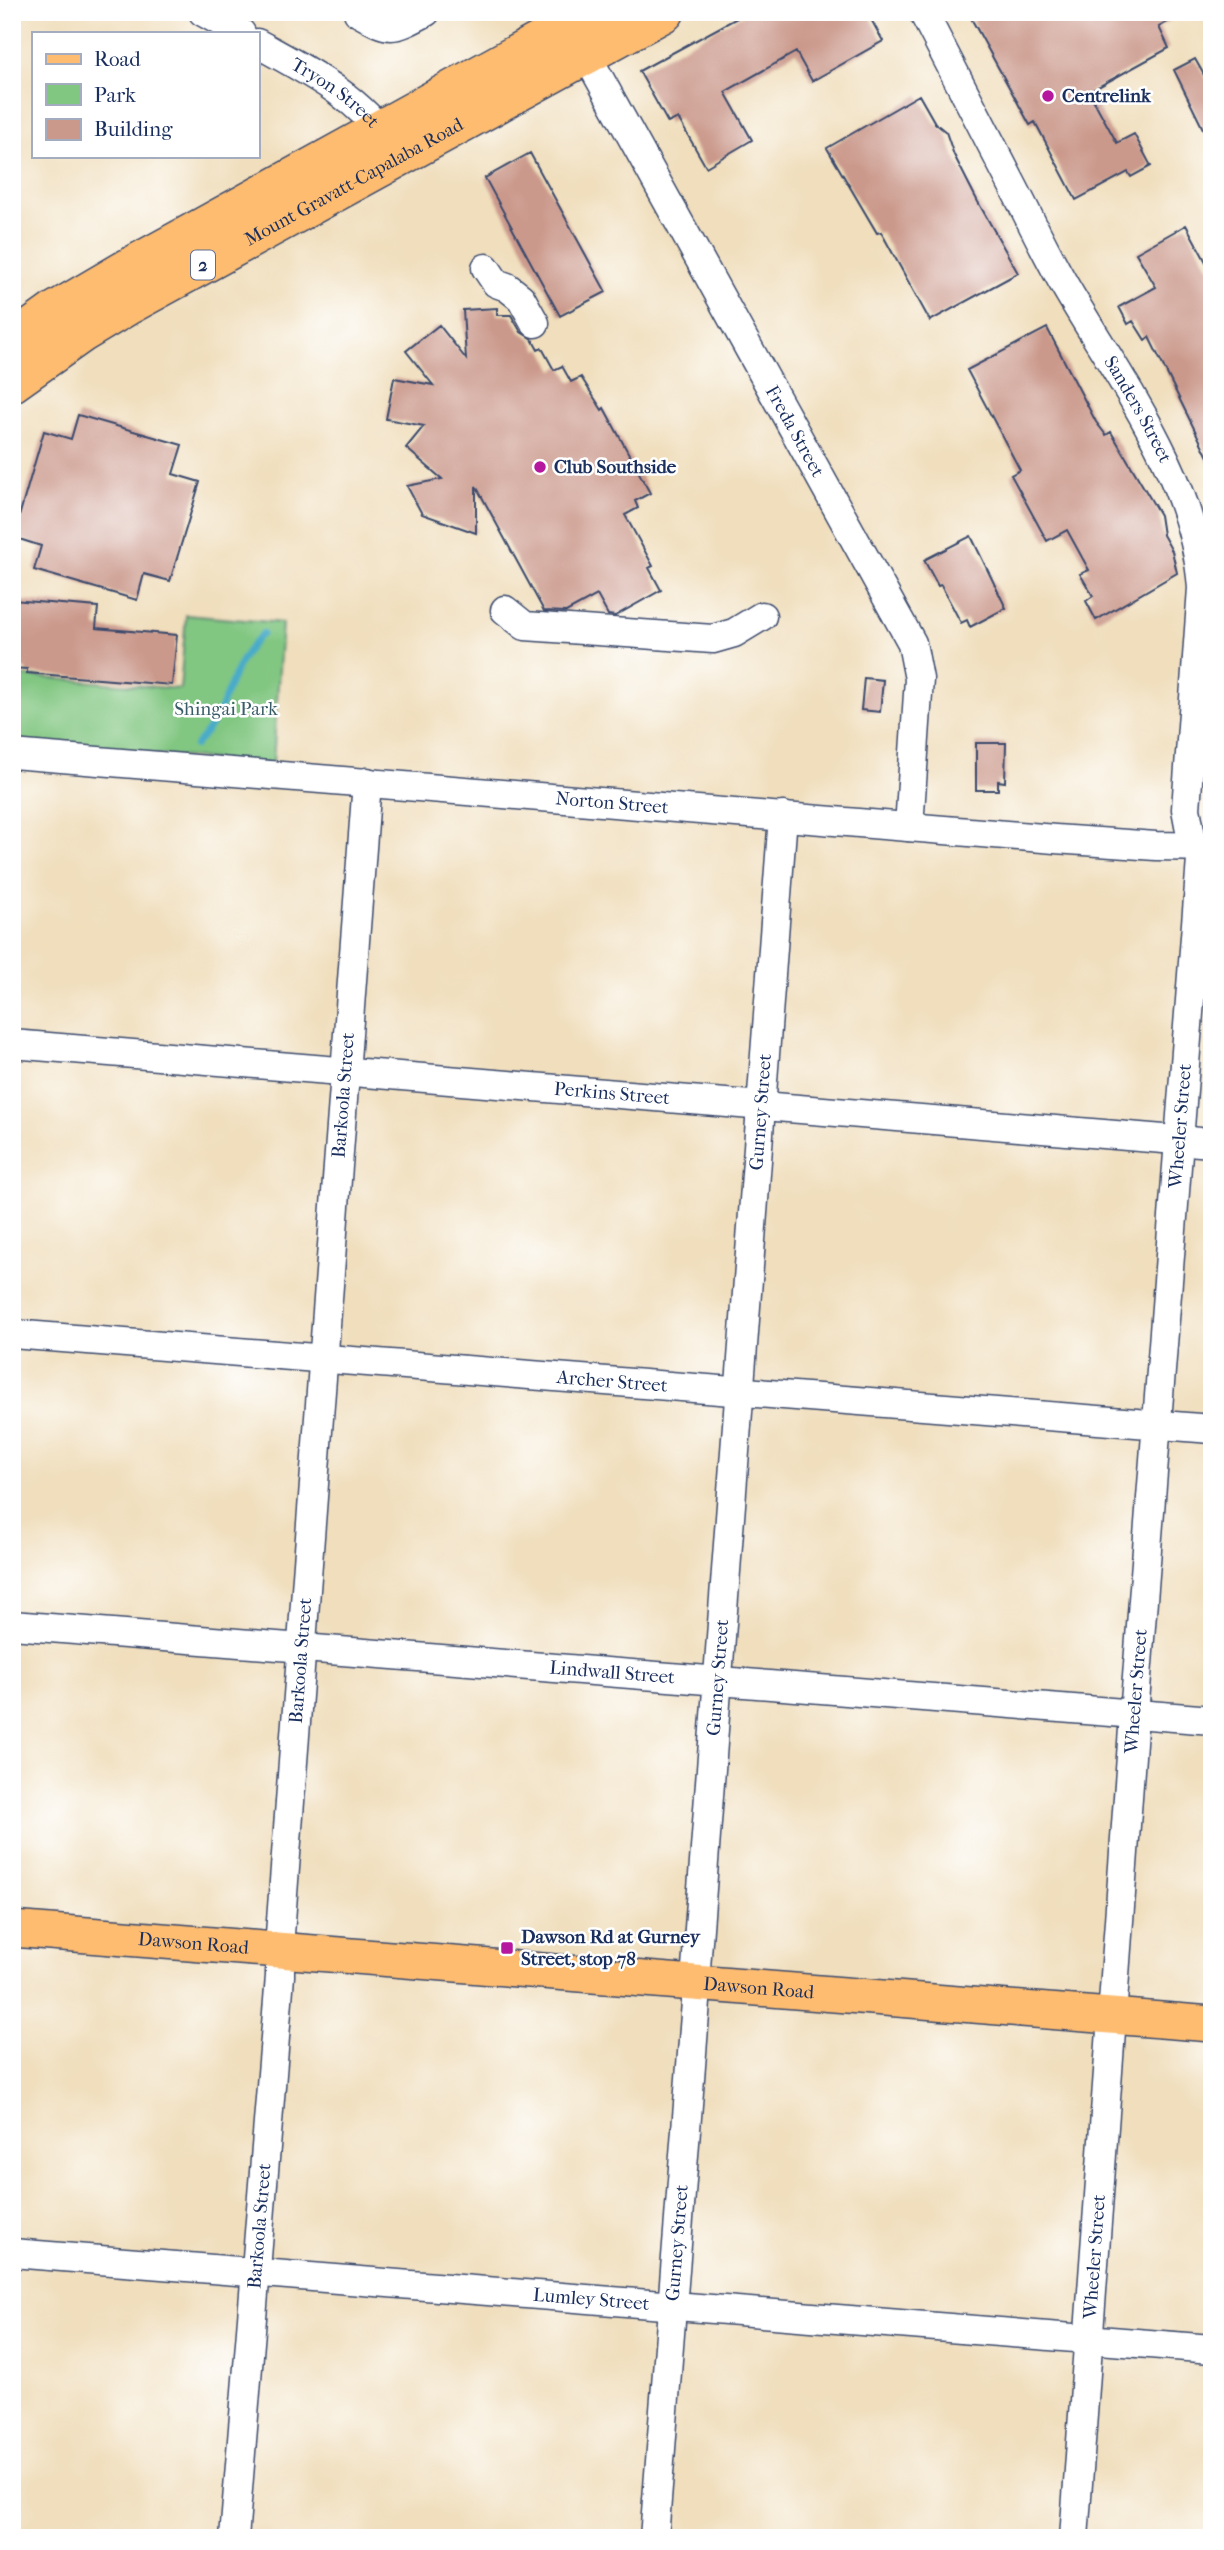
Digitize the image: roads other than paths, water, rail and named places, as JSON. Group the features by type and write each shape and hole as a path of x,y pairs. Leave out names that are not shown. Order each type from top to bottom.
{"highway":[{"name":"Mount Gravatt-Capalaba Road","path":"12,383 81,334 389,143 593,12"},
{"name":"Mount Gravatt-Capalaba Road","path":"12,342 55,311 130,267 389,143 587,56 665,12"}],"main road":[{"name":"Dawson Road","path":"12,1929 1212,2024"}],"street":[{"name":"Tryon Street","path":"203,12 246,30"},
{"path":"358,12 382,26 390,27 405,24 426,12"},
{"name":"Sanders Street","path":"923,12 1065,287 1105,349 1149,428 1186,510 1196,548 1202,588 1186,809 1202,847"},
{"name":"Tryon Street","path":"259,38 358,104 389,143"},
{"name":"Freda Street","path":"587,56 912,643 919,679 909,827"},
{"path":"486,268 496,283 507,287 521,298 535,323"},
{"path":"505,610 525,626 713,639 734,633 762,616"},
{"name":"Norton Street","path":"12,754 909,827 1202,847"},
{"name":"Barkoola Street","path":"234,2538 282,1951 279,1934 367,782"},
{"name":"Gurney Street","path":"654,2538 716,1680 741,1392 783,816"},
{"name":"Wheeler Street","path":"1074,2538 1134,1714 1202,847"},
{"name":"Perkins Street","path":"12,1044 1212,1143"},
{"name":"Archer Street","path":"12,1334 1212,1429"},
{"name":"Lindwall Street","path":"12,1625 1212,1720"},
{"name":"Lumley Street","path":"12,2253 1212,2348"}],"waterway":[{"path":"195,746 212,724 245,655 263,633"}],"place":[{"name":"Centrelink","path":"1048,96"},
{"name":"Club Southside","path":"540,467"},
{"name":"Dawson Rd at Gurney Street, stop 78","path":"507,1948"}],"park label":[{"name":"Shingai Park","path":"226,709"}]}
